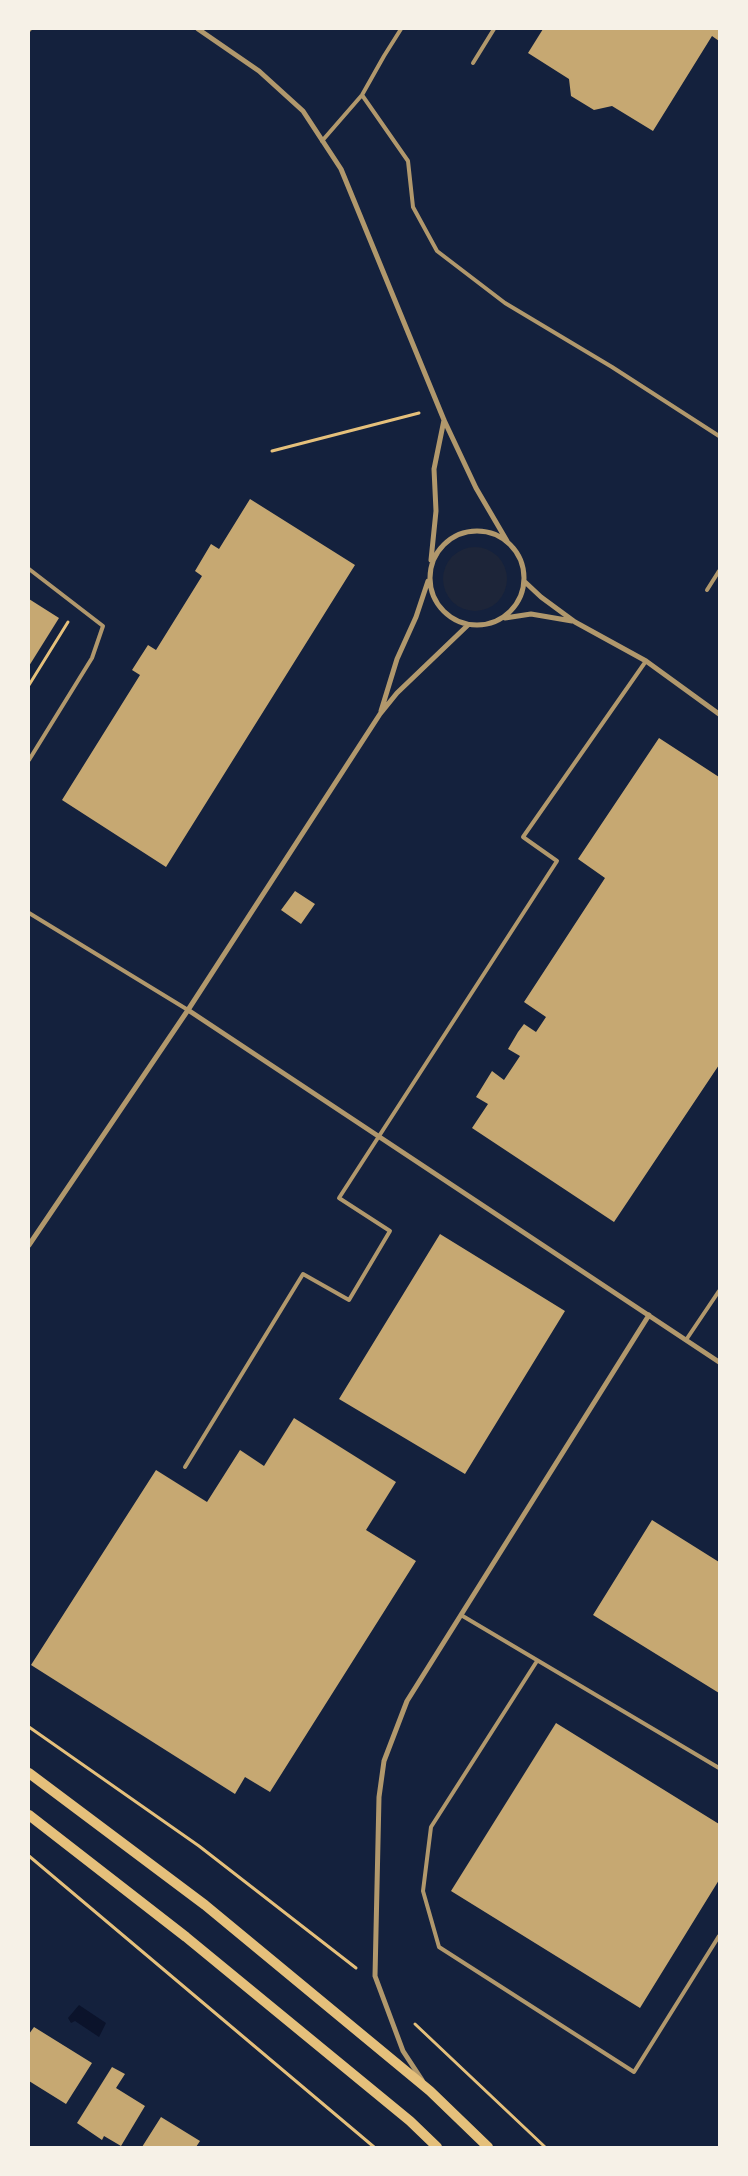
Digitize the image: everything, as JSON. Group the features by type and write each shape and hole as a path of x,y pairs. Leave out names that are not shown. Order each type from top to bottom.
{"main road":[{"path":"29,1773 205,1905 430,2091 488,2147"},
{"path":"29,1815 186,1937 410,2122 437,2147"}],"street":[{"path":"198,29 259,70 303,111 340,169 444,420 476,488 507,541 521,559 525,582 522,596 515,608 505,618"},
{"path":"380,714 397,659 416,617 429,578 436,511 434,468 444,420"},
{"path":"431,563 443,544 463,532 486,531 507,541"},
{"path":"429,578 432,594 440,609 453,619 468,625 487,625 505,618 531,614 575,622"},
{"path":"525,582 541,597 575,622 646,661 719,714"},
{"path":"29,1245 188,1010 380,714 398,693 468,625"},
{"path":"188,1010 719,1362"},
{"path":"430,2091 403,2051 375,1976 379,1797 384,1761 407,1701 648,1315"}],"lane":[{"path":"322,141 362,95 401,29"},
{"path":"473,63 494,29"},
{"path":"362,95 408,161 413,207 437,251 505,303 612,367 719,436"},
{"path":"29,569 103,626 92,658 29,760"},
{"path":"707,590 719,571"},
{"path":"185,1467 303,1274 349,1300 390,1231 339,1198 557,861 523,837 646,661"},
{"path":"29,913 188,1010"},
{"path":"686,1340 719,1290"},
{"path":"461,1614 719,1768"},
{"path":"537,1661 431,1827 423,1891 439,1947 634,2072 719,1936"}],"path":[{"path":"272,451 439,408"},
{"path":"29,685 77,607"},
{"path":"29,1728 199,1846 351,1963 380,1991"},
{"path":"29,1856 374,2147"},
{"path":"409,2018 545,2147"}],"shaded area":[{"path":"475,547 493,552 498,556 502,561 507,579 502,597 498,602 493,606 475,611 457,606 452,602 448,597 443,579 448,561 452,556 457,552"},
{"path":"79,2005 106,2023 99,2037 75,2021 71,2023 68,2018"}],"building":[{"path":"543,29 719,29 719,41 712,36 653,131 612,106 594,110 571,96 569,79 528,53"},
{"path":"250,499 355,565 166,867 62,800 140,675 132,670 148,645 156,650 202,576 195,571 211,544 219,549"},
{"path":"29,599 59,618 29,666"},
{"path":"659,738 719,777 719,1065 614,1222 472,1128 488,1104 476,1097 492,1071 504,1080 520,1056 508,1049 518,1032 524,1024 536,1032 546,1017 524,1002 605,878 578,859"},
{"path":"295,891 315,904 301,924 281,910"},
{"path":"440,1234 565,1311 465,1474 339,1399"},
{"path":"294,1418 396,1482 366,1530 416,1561 270,1792 245,1777 235,1794 31,1665 156,1470 207,1502 240,1450 264,1466"},
{"path":"652,1520 719,1562 719,1693 593,1615"},
{"path":"556,1723 719,1824 719,1880 640,2008 451,1891"},
{"path":"34,2027 92,2063 66,2104 29,2081 29,2034"},
{"path":"112,2067 125,2074 116,2088 145,2106 121,2146 104,2136 102,2140 77,2123"},
{"path":"161,2117 200,2141 196,2147 142,2147"}]}
